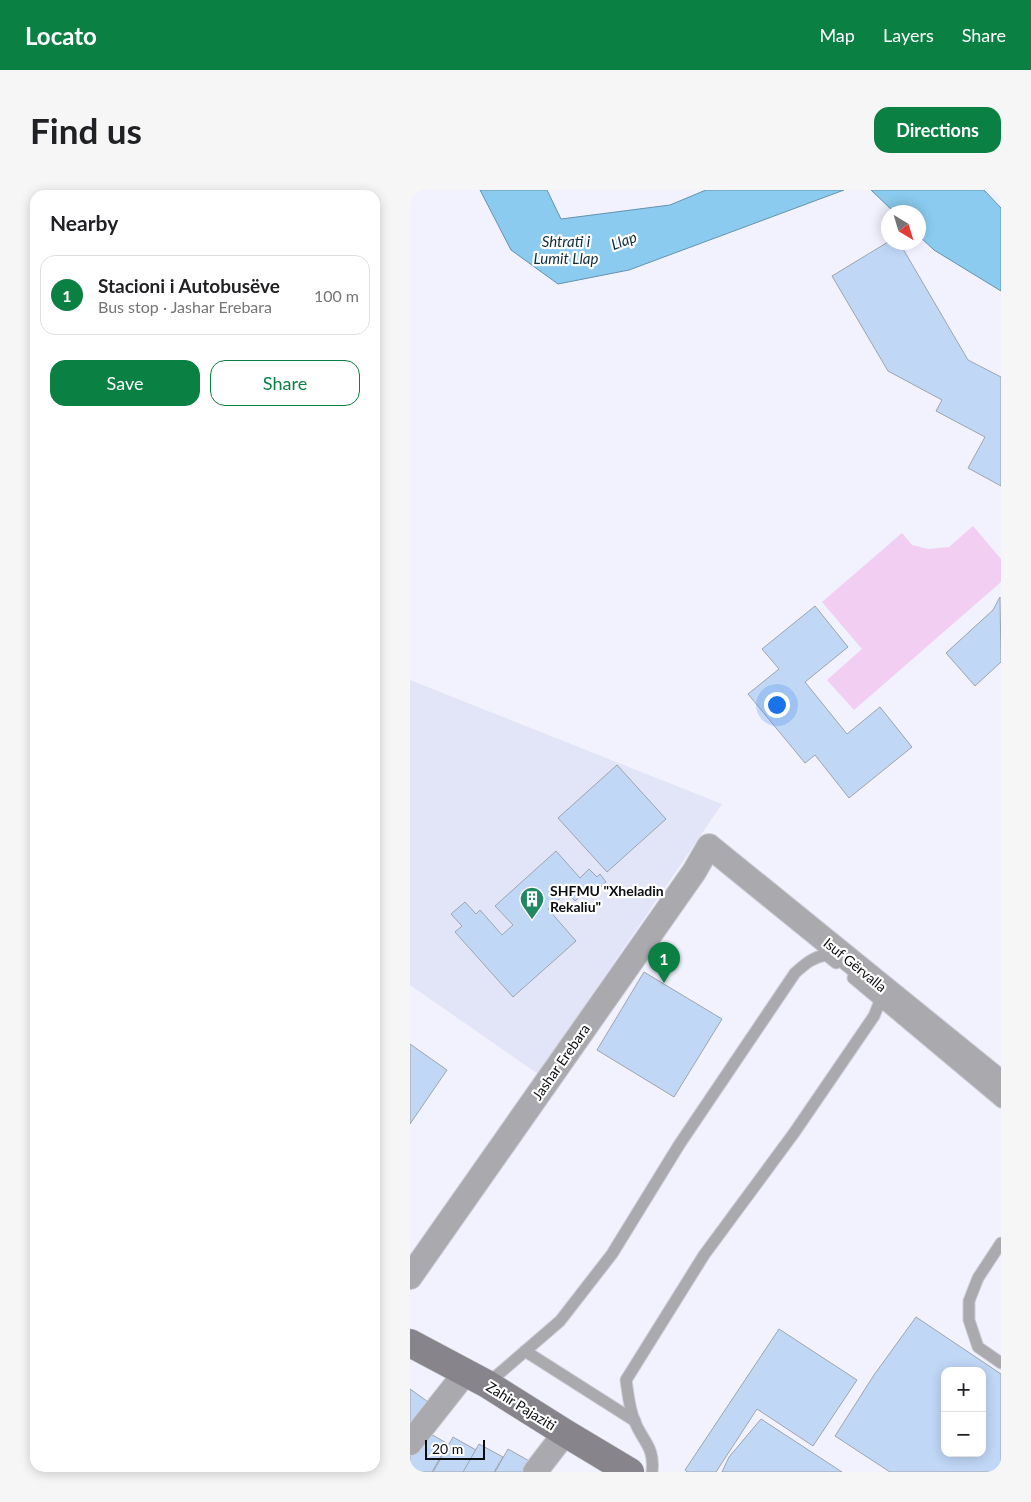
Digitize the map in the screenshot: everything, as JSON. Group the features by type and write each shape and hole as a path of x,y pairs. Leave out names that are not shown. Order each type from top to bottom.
{"main road":[{"name":"Zahir Pajaziti","path":"410,1343 477,1378 630,1472"}],"street":[{"name":"Isuf Gërvalla","path":"709,846 1001,1083"},
{"name":"Jashar Erebara","path":"410,1277 694,872 709,846"},
{"path":"410,1443 477,1378"},
{"path":"535,1472 564,1433"}],"lane":[{"path":"477,1378 525,1351 560,1321 612,1254 679,1145 772,1005 795,973 804,964 816,957 826,955 1001,1102"},
{"path":"652,1472 653,1464 649,1446 635,1421 626,1380 704,1255 794,1133 874,1016 880,1001"},
{"path":"1001,1243 978,1278 969,1301 969,1320 978,1348 1001,1363"},
{"path":"525,1351 635,1421"}],"shaded area":[{"path":"973,526 1001,559 1001,582 854,710 827,680 862,649 822,602 902,533 912,545 928,549 949,547"},
{"path":"410,680 722,804 538,1074 410,985"}],"water":[{"name":"Shtrati i Lumit Llap","path":"480,190 547,190 561,219 670,205 706,190 844,190 629,270 558,284 511,250"},
{"path":"871,190 984,190 1001,208 1001,291 934,250 926,243 926,205 887,205"}],"building":[{"path":"881,246 881,250 904,250 968,360 1001,377 1001,486 968,468 985,437 936,411 942,400 888,371 832,276"},
{"path":"1000,597 1001,662 975,686 946,653 993,610"},
{"path":"815,606 848,647 805,682 847,734 880,707 912,747 849,798 815,755 805,763 748,694 779,669 762,649"},
{"path":"617,765 666,819 607,872 558,818"},
{"name":"SHFMU \"Xheladin Rekaliu\"","path":"556,851 580,878 589,869 597,877 600,874 606,882 594,893 589,888 575,901 567,892 548,909 576,941 513,997 455,932 462,926 451,914 465,902 476,914 480,910 502,935 513,925 495,906"},
{"path":"644,972 722,1019 674,1097 597,1050"},
{"path":"410,1044 447,1070 410,1124"},
{"path":"916,1317 1001,1374 1001,1472 890,1472 835,1436 874,1375"},
{"path":"779,1329 857,1380 813,1446 757,1409 716,1472 687,1472 685,1470"},
{"path":"410,1389 431,1404 410,1433"},
{"path":"761,1419 842,1472 722,1472 729,1457"},
{"path":"424,1430 448,1444 432,1472 410,1472 410,1456"},
{"path":"453,1437 476,1450 464,1472 433,1472"},
{"path":"479,1444 503,1457 494,1472 463,1472"},
{"path":"508,1449 531,1462 526,1472 495,1472"}],"place":[{"name":"SHFMU \"Xheladin Rekaliu\"","path":"532,920"},
{"name":"Stacioni i Autobusëve","path":"664,983"}],"water label":[{"name":"Llap","path":"624,241"}]}
